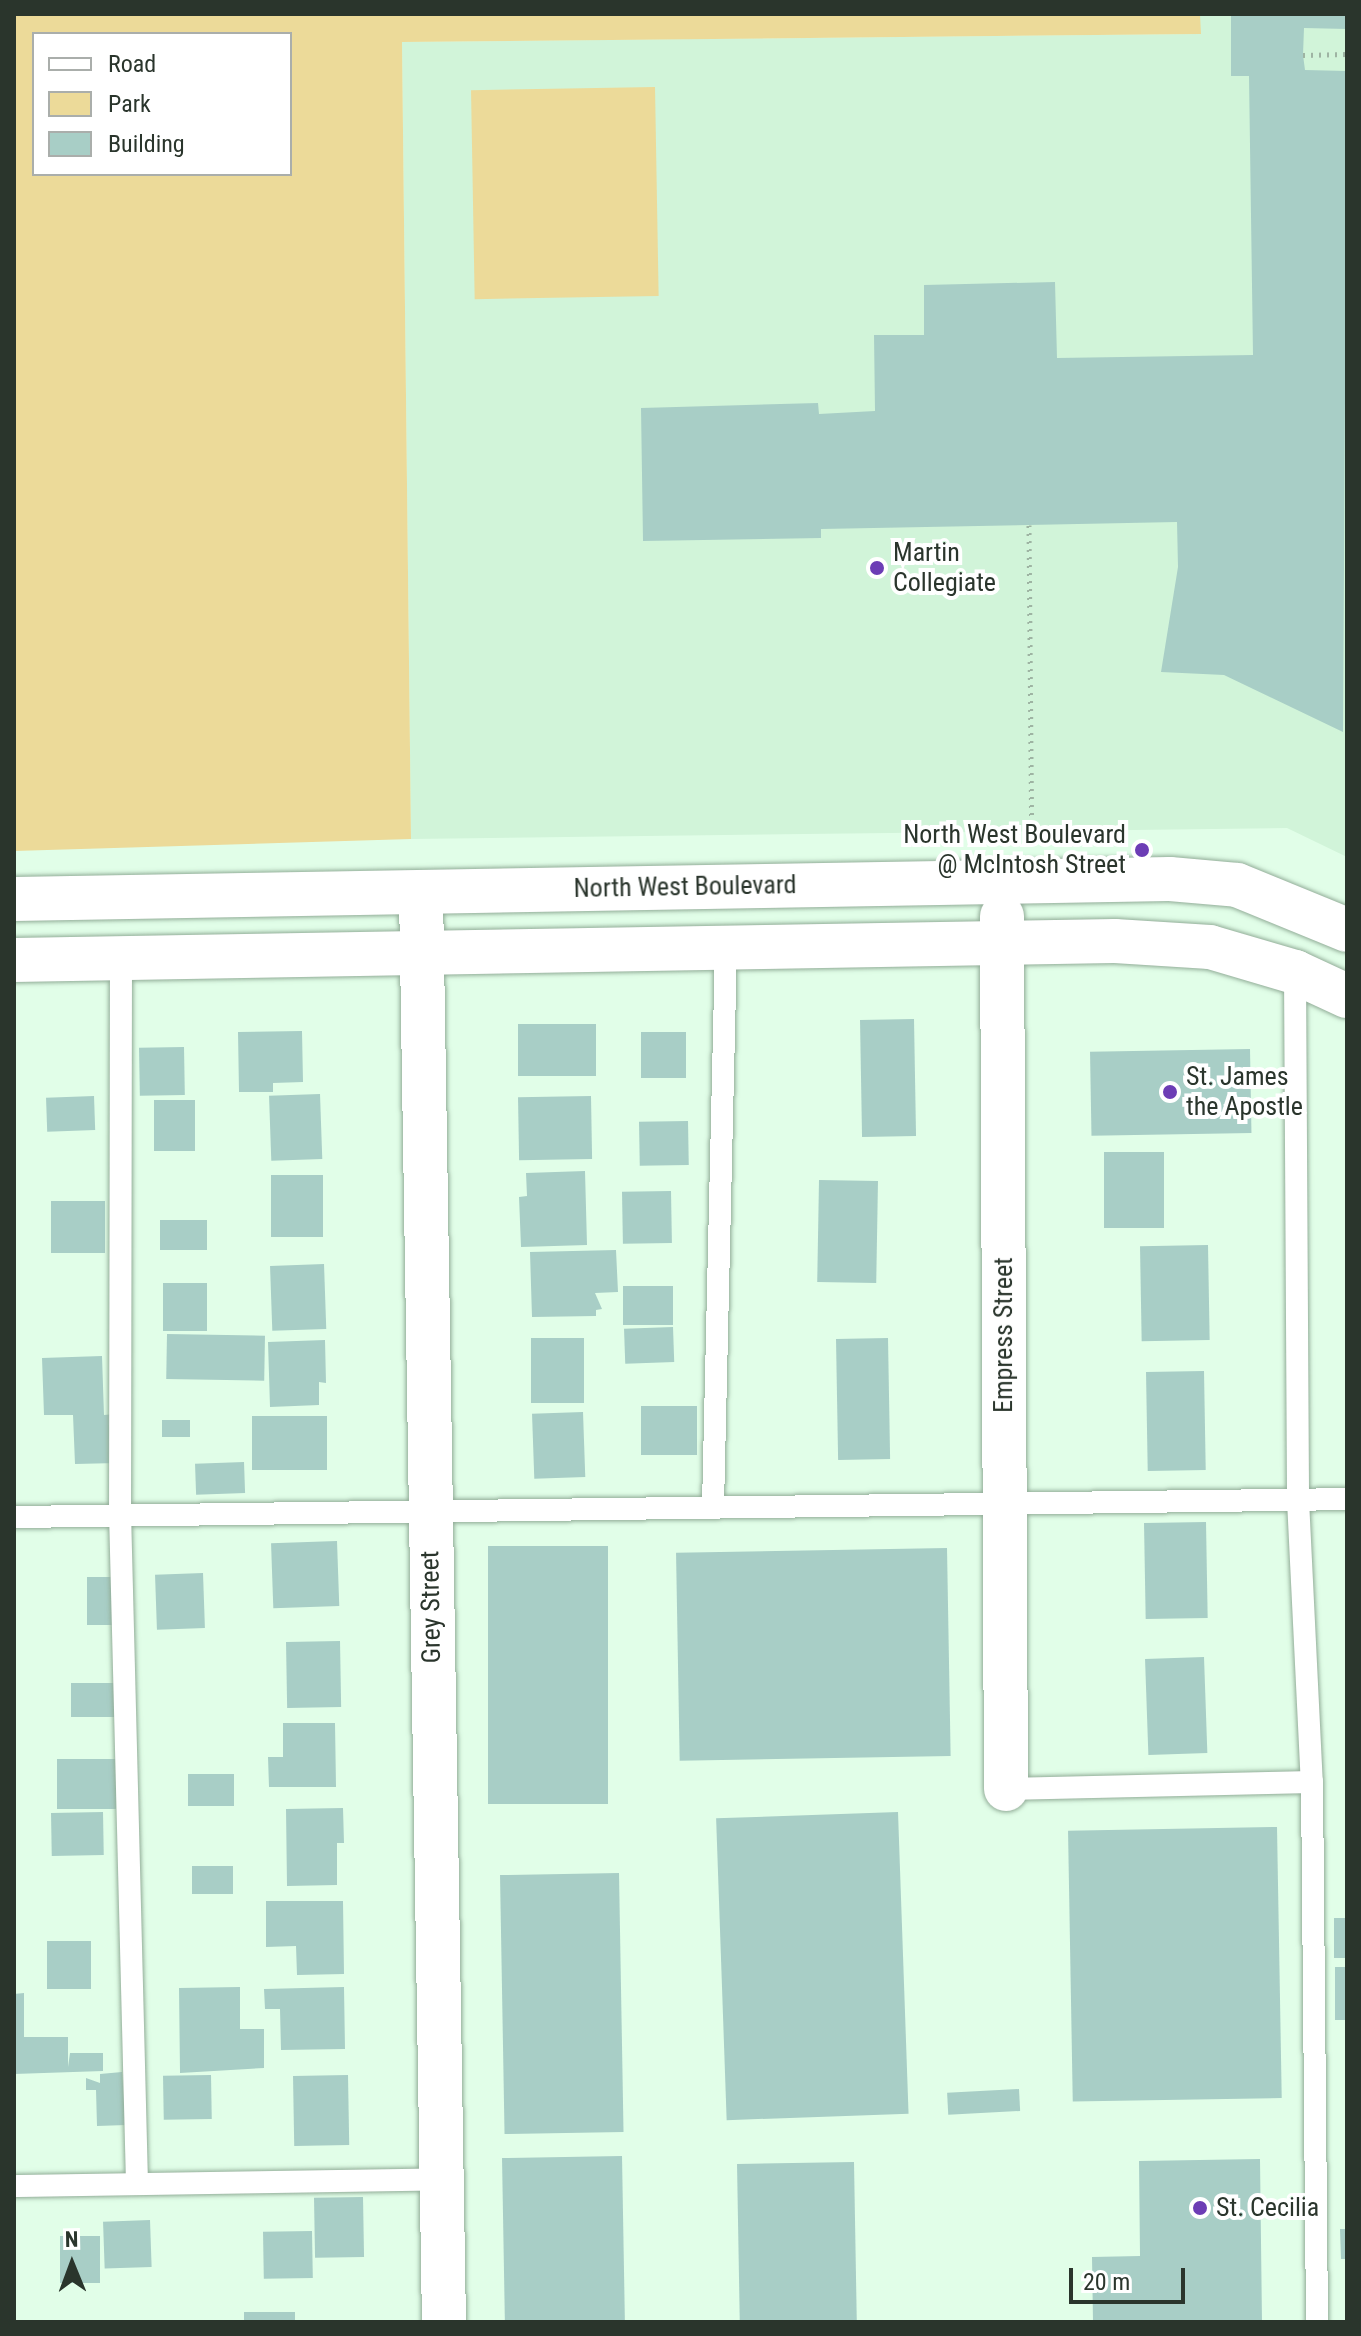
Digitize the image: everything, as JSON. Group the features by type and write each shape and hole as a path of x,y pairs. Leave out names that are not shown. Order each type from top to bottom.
{"street":[{"name":"North West Boulevard","path":"14,899 1170,879 1237,885 1347,930"},
{"name":"Empress Street","path":"1006,1789 1002,943 1017,881"},
{"name":"Grey Street","path":"421,892 438,2179 444,2322"},
{"path":"14,960 1115,941 1210,947 1295,972 1347,996"}],"lane":[{"path":"713,1506 726,948"},
{"path":"121,958 120,1512 137,2182"},
{"path":"1295,972 1298,1500 1312,1782 1317,2322"},
{"path":"14,1517 120,1512 1347,1499"},
{"path":"1006,1789 1312,1782"},
{"path":"14,2186 438,2179"}],"path":[{"path":"1303,55 1347,54"},
{"path":"1017,881 1029,525"}],"shaded area":[{"name":"Martin Collegiate","path":"1200,14 1347,14 1347,857 1287,828 411,839 402,42 1200,34"}],"green space":[{"path":"14,14 1200,14 1201,34 402,42 411,839 14,851"},
{"path":"655,87 659,296 475,299 471,90"}],"building":[{"path":"1231,14 1347,14 1347,29 1304,28 1303,55 1305,70 1347,71 1343,732 1224,675 1161,672 1178,567 1177,522 821,529 821,538 643,541 641,408 818,403 819,414 875,411 874,335 924,335 924,285 1055,282 1057,358 1253,355 1249,76 1231,76"},
{"path":"914,1019 916,1136 862,1137 860,1020"},
{"path":"518,1024 596,1024 596,1076 518,1076"},
{"path":"302,1031 303,1082 273,1083 273,1092 239,1092 238,1032"},
{"path":"641,1032 686,1032 686,1078 641,1078"},
{"path":"184,1047 185,1095 140,1096 139,1048"},
{"name":"St. James the Apostle","path":"1250,1049 1251,1133 1091,1136 1090,1052"},
{"path":"320,1094 322,1159 271,1161 269,1096"},
{"path":"94,1096 95,1130 47,1132 46,1098"},
{"path":"591,1096 592,1159 519,1160 518,1097"},
{"path":"154,1100 195,1100 195,1151 154,1151"},
{"path":"688,1121 689,1165 640,1166 639,1122"},
{"path":"1104,1152 1164,1152 1164,1228 1104,1228"},
{"path":"585,1171 587,1245 521,1247 519,1197 527,1196 526,1173"},
{"path":"271,1175 323,1175 323,1237 271,1237"},
{"path":"819,1180 878,1181 876,1283 817,1282"},
{"path":"671,1191 672,1243 623,1244 622,1192"},
{"path":"51,1201 105,1201 105,1253 51,1253"},
{"path":"160,1220 207,1220 207,1250 160,1250"},
{"path":"1208,1245 1210,1340 1142,1341 1140,1246"},
{"path":"616,1250 618,1292 595,1293 602,1309 596,1310 596,1316 532,1317 530,1252"},
{"path":"324,1264 326,1329 272,1331 270,1266"},
{"path":"163,1283 207,1283 207,1331 163,1331"},
{"path":"623,1286 673,1286 673,1325 623,1325"},
{"path":"673,1327 674,1362 625,1364 624,1329"},
{"path":"167,1334 265,1336 264,1381 166,1379"},
{"path":"531,1338 584,1338 584,1403 531,1403"},
{"path":"888,1338 890,1459 838,1460 836,1339"},
{"path":"325,1340 326,1383 319,1382 319,1405 270,1407 268,1342"},
{"path":"102,1356 104,1415 115,1414 117,1463 75,1464 73,1415 44,1415 42,1358"},
{"path":"1204,1371 1206,1470 1148,1471 1146,1372"},
{"path":"641,1406 697,1406 697,1455 641,1455"},
{"path":"583,1412 585,1477 534,1479 532,1414"},
{"path":"252,1416 327,1416 327,1470 252,1470"},
{"path":"162,1420 190,1420 190,1437 162,1437"},
{"path":"244,1462 245,1493 196,1495 195,1464"},
{"path":"1206,1522 1208,1618 1146,1619 1144,1523"},
{"path":"337,1541 339,1606 273,1608 271,1543"},
{"path":"488,1546 608,1546 608,1804 488,1804"},
{"path":"947,1548 951,1756 680,1761 676,1553"},
{"path":"203,1573 205,1628 157,1630 155,1575"},
{"path":"87,1577 116,1577 116,1625 87,1625"},
{"path":"340,1641 341,1707 287,1708 286,1642"},
{"path":"1204,1657 1207,1753 1148,1755 1145,1659"},
{"path":"71,1683 115,1683 115,1717 71,1717"},
{"path":"283,1723 335,1723 336,1787 269,1787 268,1757 283,1757"},
{"path":"57,1759 116,1759 116,1809 57,1809"},
{"path":"188,1774 234,1774 234,1806 188,1806"},
{"path":"343,1808 344,1843 337,1843 337,1885 287,1886 286,1809"},
{"path":"103,1812 104,1855 52,1856 51,1813"},
{"path":"898,1812 909,2114 727,2120 716,1818"},
{"path":"1277,1827 1282,2098 1073,2102 1068,1831"},
{"path":"192,1866 233,1866 233,1894 192,1894"},
{"path":"619,1873 624,2132 505,2134 500,1875"},
{"path":"266,1901 343,1901 344,1974 297,1975 296,1946 266,1947"},
{"path":"1334,1918 1347,1918 1347,1958 1334,1958"},
{"path":"47,1941 91,1941 91,1989 47,1989"},
{"path":"1335,1967 1347,1967 1347,2020 1335,2020"},
{"path":"240,1987 240,2029 264,2029 264,2068 180,2073 179,1988"},
{"path":"344,1987 345,2049 281,2050 280,2009 265,2009 264,1989"},
{"path":"24,1993 24,2037 68,2037 68,2067 70,2053 103,2053 103,2071 14,2074 14,1994"},
{"path":"122,2072 126,2125 97,2126 96,2090 86,2090 86,2078 100,2083 100,2074"},
{"path":"211,2075 212,2119 164,2120 163,2076"},
{"path":"348,2075 349,2145 294,2146 293,2076"},
{"path":"1019,2089 1020,2111 948,2115 947,2093"},
{"path":"622,2156 625,2322 505,2322 502,2158"},
{"name":"St. Cecilia","path":"1260,2159 1262,2322 1093,2322 1092,2257 1140,2256 1139,2161"},
{"path":"854,2162 857,2322 740,2322 737,2164"},
{"path":"363,2197 364,2257 315,2258 314,2198"},
{"path":"150,2220 152,2267 105,2269 103,2222"},
{"path":"1340,2229 1347,2229 1347,2259 1341,2259"},
{"path":"312,2231 313,2278 264,2279 263,2232"},
{"path":"60,2236 100,2236 100,2283 60,2283"},
{"path":"244,2312 295,2312 295,2322 244,2322"}],"place":[{"name":"Martin Collegiate","path":"877,568"},
{"name":"North West Boulevard @ McIntosh Street","path":"1142,850"},
{"name":"St. James the Apostle","path":"1170,1092"},
{"name":"St. Cecilia","path":"1200,2208"}]}
